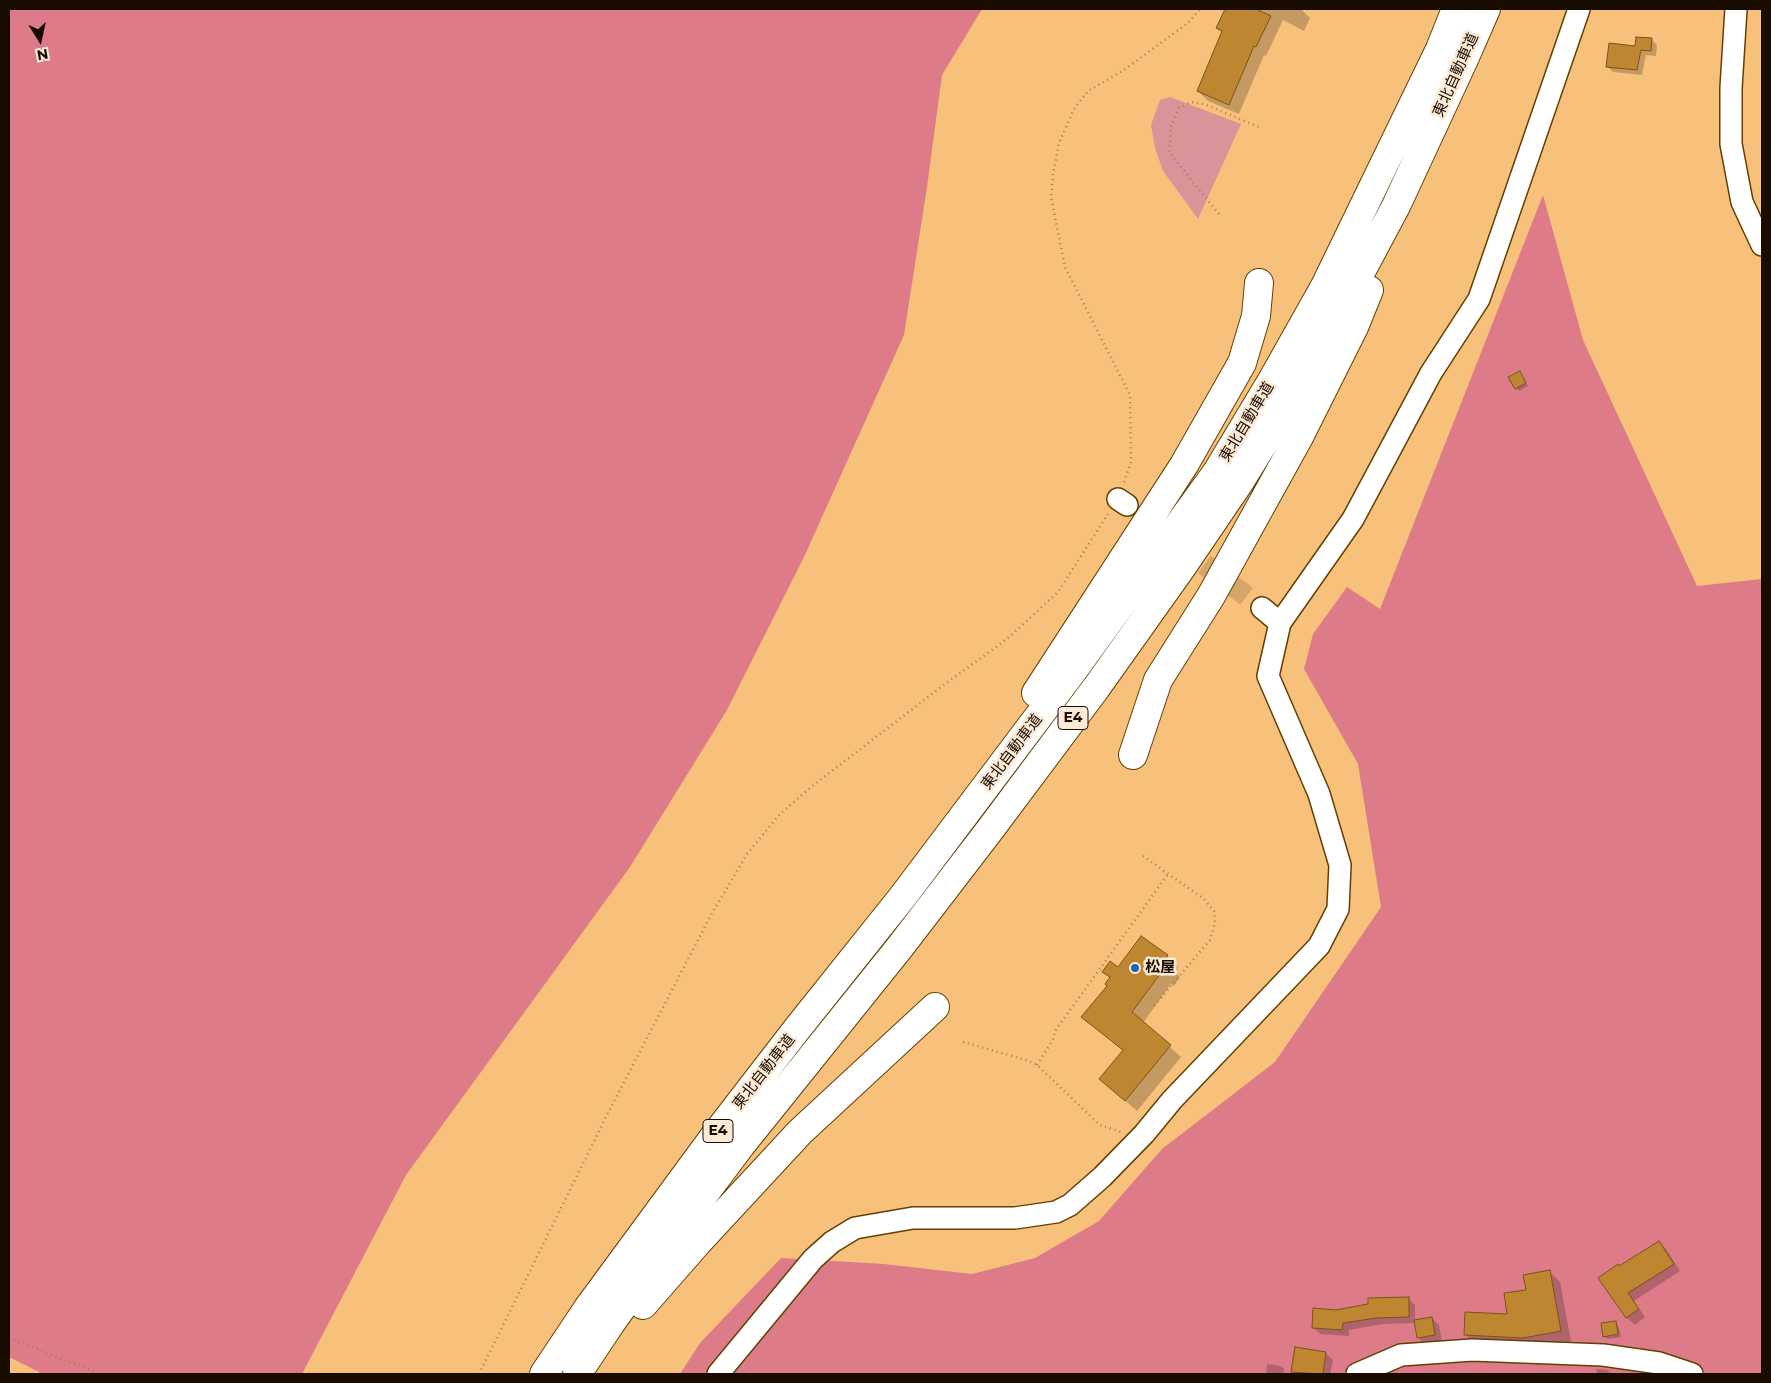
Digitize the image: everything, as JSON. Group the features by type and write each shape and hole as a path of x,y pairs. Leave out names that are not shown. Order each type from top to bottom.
{"highway":[{"name":"東北自動車道","path":"544,1374 588,1308 719,1130 904,895 1072,672 1218,472 1325,286 1436,58 1456,9"},
{"name":"東北自動車道","path":"577,1374 610,1323 741,1145 900,947 1078,712 1234,491 1294,394 1396,206 1466,57 1486,9"},
{"path":"1133,755 1158,680 1211,596 1299,437 1354,327 1466,57"},
{"path":"904,895 1184,465 1242,362 1256,316 1259,283"},
{"path":"583,1374 698,1242 800,1132 935,1007"}],"street":[{"path":"718,1374 813,1259 832,1242 855,1228 913,1218 1015,1218 1056,1212 1070,1205 1102,1177 1172,1100 1319,946 1338,909 1340,865 1319,794 1268,676 1280,623 1354,519 1431,373 1479,299 1579,9"},
{"path":"1736,9 1731,88 1731,144 1742,202 1762,245"},
{"path":"1262,608 1280,623"},
{"path":"1357,1374 1401,1354 1482,1350 1604,1355 1659,1363 1692,1374"}],"path":[{"path":"479,1374 608,1112 711,915 747,854 780,814 810,787 1007,639 1058,592 1123,502 1131,462 1130,394 1065,267 1051,197 1053,174 1059,143 1074,110 1088,91 1124,70 1188,23 1200,9"},
{"path":"1219,214 1169,152 1171,128 1178,108 1191,102 1204,104 1259,127"},
{"path":"1143,856 1204,899 1214,911 1215,923 1210,940 1154,1006"},
{"path":"1037,1065 1054,1038 1055,1031 1168,874"},
{"path":"963,1042 1026,1060 1037,1065 1100,1125 1121,1132 1142,1135"},
{"path":"9,1338 100,1374"}],"shaded area":[{"path":"9,9 982,9 942,75 904,335 804,557 727,710 630,867 406,1175 302,1374 40,1374 9,1357"},
{"path":"1170,97 1241,124 1198,219 1163,171 1155,148 1151,125 1160,100"},
{"path":"1543,195 1583,340 1697,586 1762,579 1762,1374 680,1374 700,1343 781,1258 884,1264 972,1274 1035,1258 1099,1221 1162,1149 1275,1062 1381,907 1358,764 1304,669 1313,634 1347,587 1380,609"}],"building":[{"path":"1225,9 1256,9 1271,16 1256,47 1254,46 1229,105 1197,91 1222,31 1216,28"},
{"path":"1636,37 1652,38 1651,51 1641,50 1637,70 1606,67 1609,43 1635,46"},
{"path":"1520,371 1526,383 1515,389 1508,377"},
{"path":"1141,936 1168,955 1164,961 1170,965 1162,976 1160,974 1132,1012 1171,1045 1125,1101 1099,1079 1123,1050 1081,1017 1107,986 1105,984 1110,977 1102,972 1110,961 1118,967"},
{"path":"1659,1241 1674,1264 1628,1293 1639,1309 1626,1318 1598,1278 1618,1264 1619,1266"},
{"path":"1550,1270 1561,1331 1523,1338 1464,1335 1465,1312 1507,1314 1504,1293 1526,1290 1523,1275"},
{"path":"1409,1297 1409,1317 1376,1318 1343,1323 1342,1330 1312,1328 1313,1308 1336,1310 1368,1304 1368,1298"},
{"path":"1432,1317 1435,1335 1417,1338 1414,1320"},
{"path":"1616,1321 1618,1334 1603,1337 1601,1323"},
{"path":"1295,1347 1326,1352 1323,1374 1291,1372"}],"tunnel":[{"path":"1179,545 1262,608"}],"place":[{"name":"松屋","path":"1135,968"}]}
